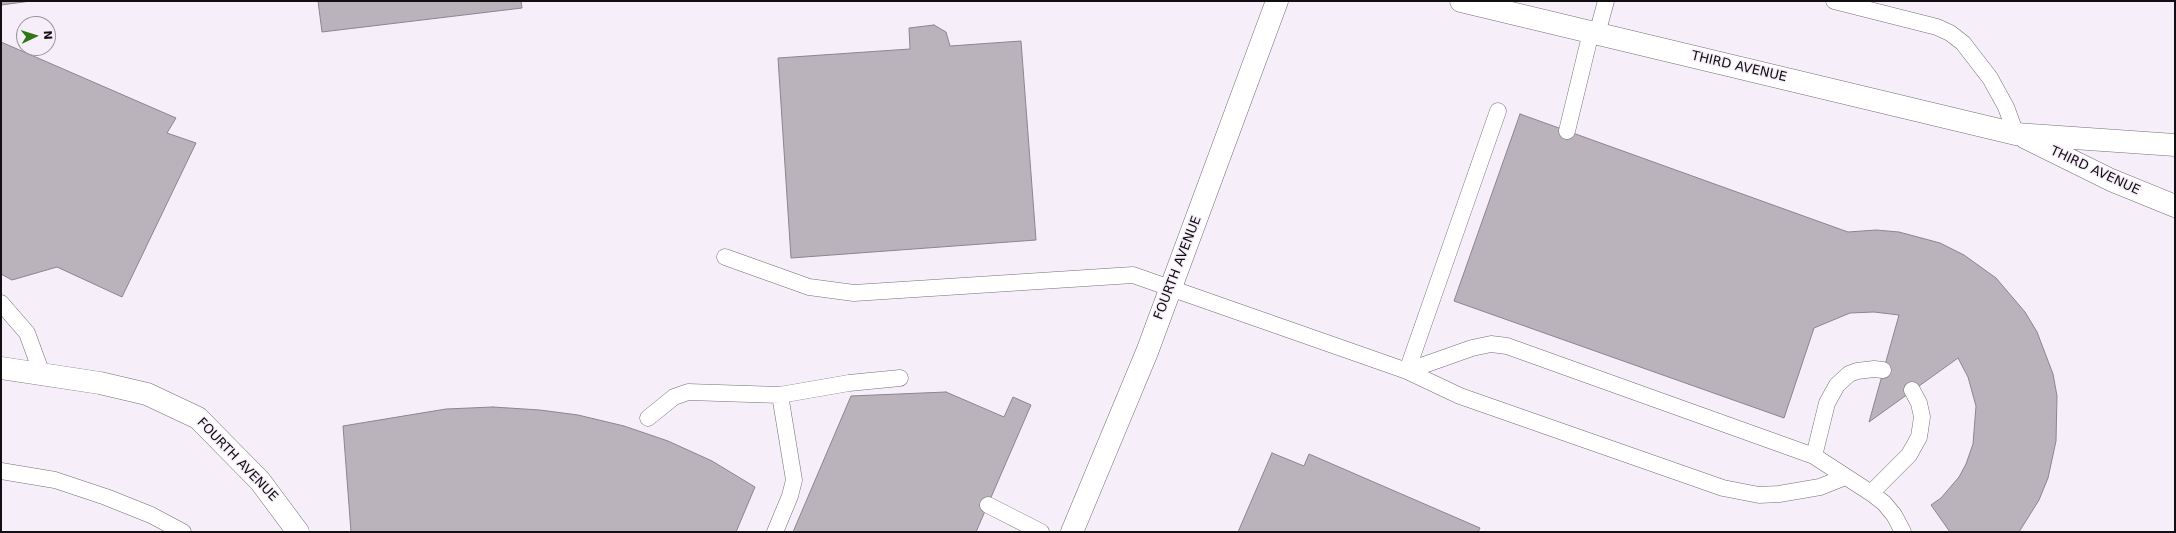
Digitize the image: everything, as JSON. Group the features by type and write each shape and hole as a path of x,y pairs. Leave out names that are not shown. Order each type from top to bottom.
{"street":[{"name":"FOURTH AVENUE","path":"1072,532 1130,395 1277,1"},
{"name":"THIRD AVENUE","path":"1461,1 2016,134 2175,145"},
{"name":"THIRD AVENUE","path":"2016,134 2111,180 2175,206"},
{"name":"FOURTH AVENUE","path":"1,368 100,383 147,394 198,418 260,481 298,532"}],"lane":[{"path":"1567,131 1594,33 1606,1"},
{"path":"1834,1 1937,27 1950,33 1963,42 1990,78 2006,107 2016,134"},
{"path":"1407,371 1498,111"},
{"path":"725,257 793,282 824,290 847,292 1069,280 1125,275 1142,277 1407,371 1460,396 1723,488 1759,495 1802,492 1845,477"},
{"path":"1,303 26,333 42,374"},
{"path":"1407,371 1472,348 1491,344 1507,346 1814,456 1872,493 1888,508 1903,532"},
{"path":"1814,456 1823,415 1832,392 1837,384 1850,374 1857,371 1874,369 1883,370"},
{"path":"648,418 674,397 688,392 702,391 780,395 849,383 900,378"},
{"path":"1872,493 1908,455 1918,437 1921,424 1921,410 1912,390"},
{"path":"775,532 790,496 794,480 780,395"},
{"path":"1,471 55,480 106,497 151,514 183,532"},
{"path":"988,505 1041,532"}],"building":[{"path":"1,1 31,1 1,5"},
{"path":"318,1 521,1 522,8 322,32"},
{"path":"934,25 946,32 950,46 1021,41 1036,240 791,258 778,58 910,49 909,28"},
{"path":"1,42 16,49 16,56 33,56 176,118 167,133 196,143 122,297 57,267 12,280 1,274"},
{"path":"1520,114 1848,232 1876,230 1899,232 1940,243 1964,255 1996,278 2025,312 2037,332 2053,374 2057,396 2056,441 2048,478 2039,500 2019,532 1950,532 1931,505 1941,498 1959,477 1966,464 1973,444 1976,406 1968,377 1958,358 1869,422 1899,315 1874,312 1850,313 1814,328 1784,418 1454,301"},
{"path":"946,392 1004,417 1013,397 1031,405 976,532 793,532 851,396"},
{"path":"493,407 540,410 578,415 624,426 668,441 712,461 755,487 736,532 351,532 343,426 446,409"},
{"path":"1272,453 1304,466 1309,454 1480,528 1478,532 1238,532"}]}
